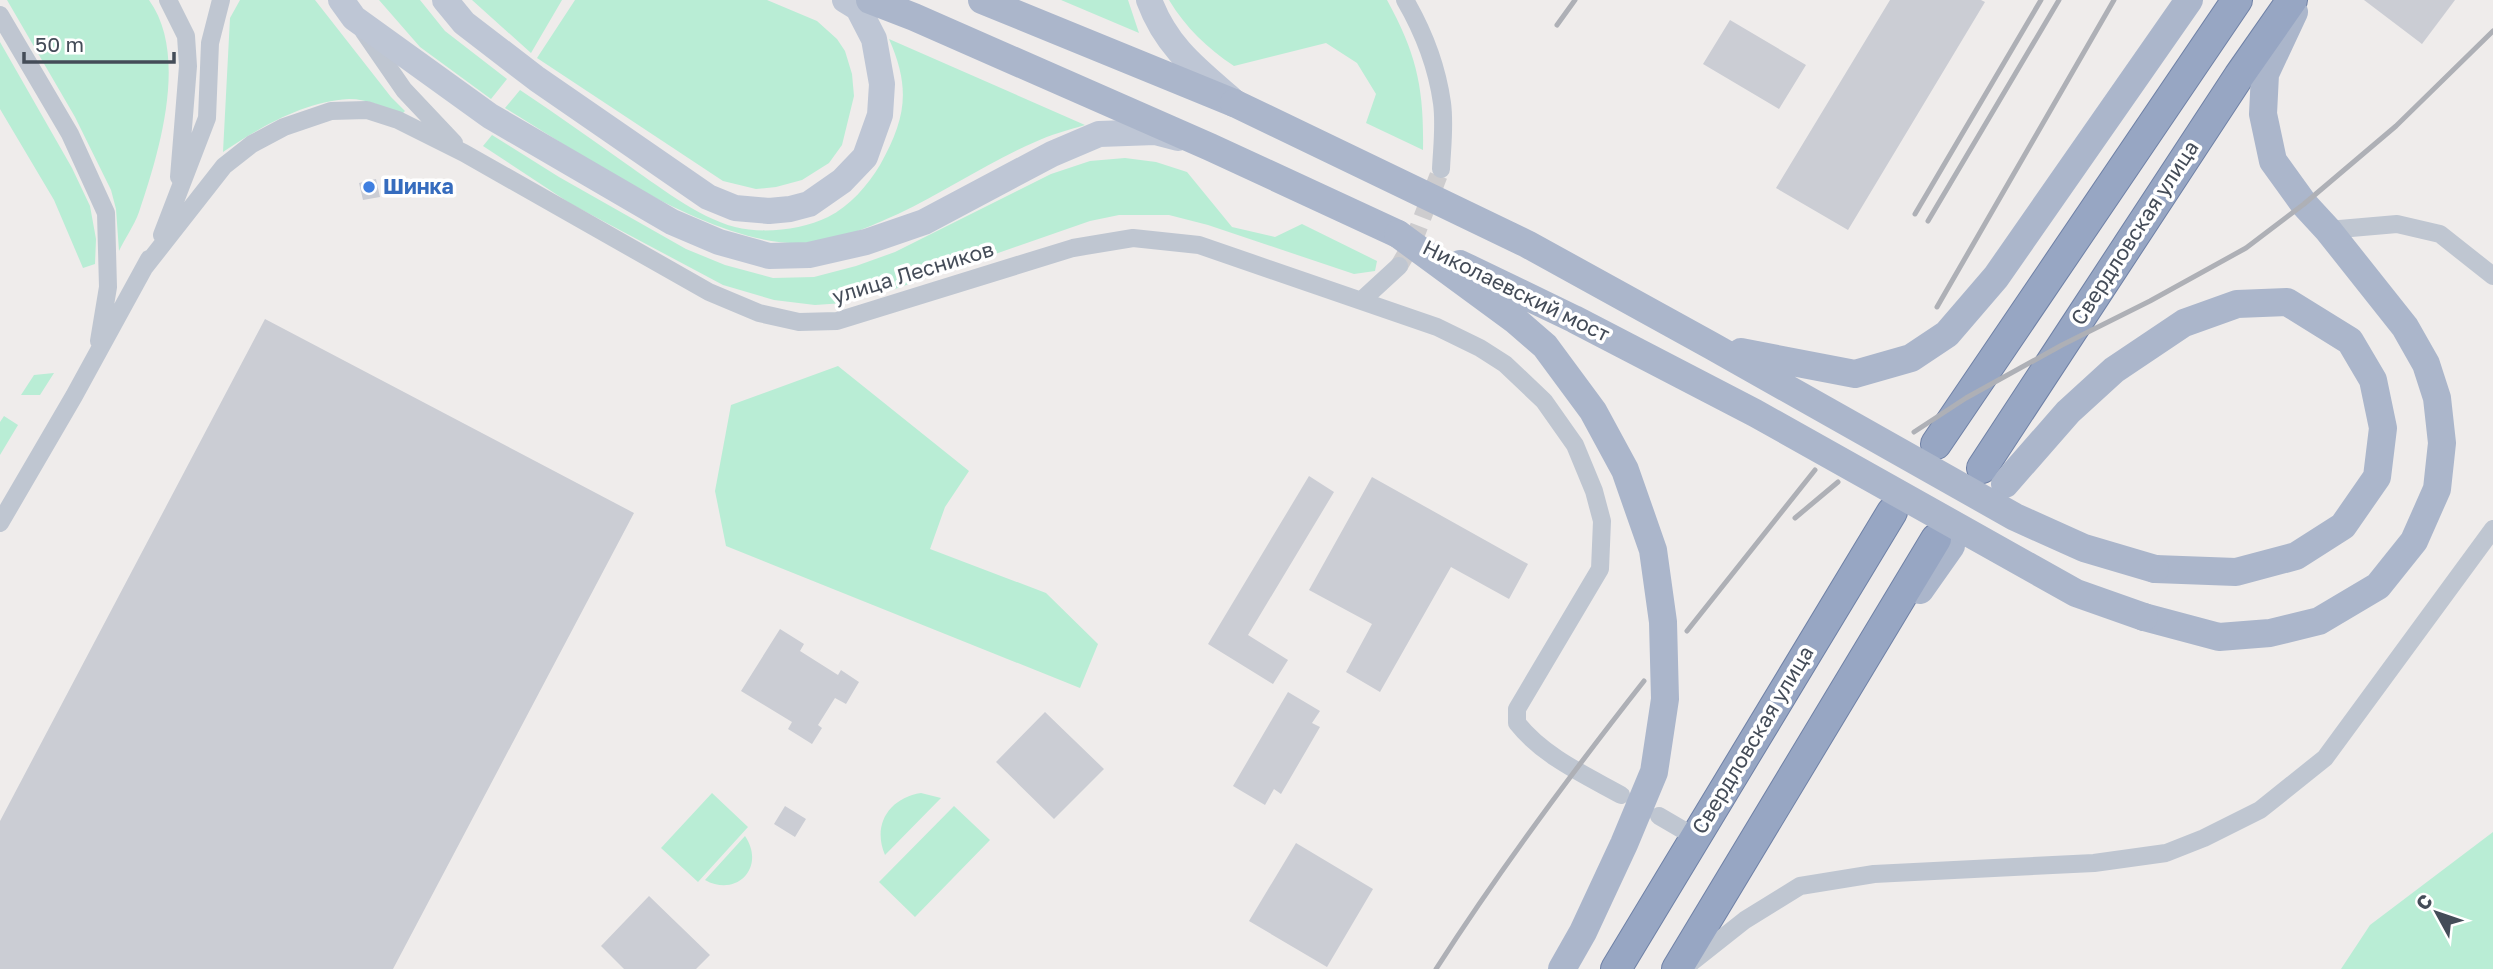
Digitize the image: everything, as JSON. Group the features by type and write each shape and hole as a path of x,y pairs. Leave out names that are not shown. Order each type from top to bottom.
{"highway":[{"path":"1936,444 2237,0"},
{"name":"Свердловская улица","path":"1994,476 2239,76 2292,0"},
{"name":"Свердловская улица","path":"1616,969 1892,512"},
{"path":"1676,969 1820,733 1943,542"}],"main road":[{"path":"445,0 464,23 530,74 708,197 735,208 769,211 808,204 842,181 865,158 880,115 882,84 874,39 858,8 845,0"},
{"name":"Николаевский мост","path":"870,0 1210,147 1574,319 1755,413 2076,593 2144,617 2219,636 2270,633 2319,621 2378,586 2414,541 2437,489 2441,443 2437,398 2426,365 2405,327 2304,204 2273,160 2263,114 2265,74 2300,0"},
{"name":"Николаевский мост","path":"982,0 1234,103 1527,244 2015,517 2084,548 2155,569 2236,572 2295,556 2343,526 2377,477 2383,428 2373,380 2350,341 2287,302 2237,304 2184,323 2114,370 1994,476"},
{"path":"1149,0 1155,17 1182,58 1234,103"},
{"path":"1712,346 1855,374 1911,358 1947,334 1996,277 2189,0"},
{"path":"347,9 490,116 672,222 719,242 769,256 809,256 866,242 924,222 1052,154 1099,134 1155,132 1210,147"},
{"path":"1398,234 1515,320 1545,346 1593,411 1625,470 1653,550 1663,622 1665,699 1654,772 1583,932 1562,969"}],"street":[{"path":"168,0 186,36 188,66 179,191"},
{"path":"0,523 96,356 168,222 207,118 210,43 221,0"},
{"path":"1405,0 1420,26 1435,71 1442,104 1441,169"},
{"path":"347,9 404,90 464,153"},
{"path":"0,15 70,134 106,213 108,287 96,356"},
{"path":"144,268 224,166 252,144 284,127 331,111 367,110 398,120 464,153"},
{"name":"улица Лесников","path":"464,153 709,292 759,313 799,322 837,321 1073,248 1133,238 1199,245 1362,300 1437,327 1505,364 1544,401 1575,445 1594,491 1602,521 1600,569 1517,709 1517,723 1528,736 1574,770 1621,795"},
{"path":"2328,230 2397,224 2440,234 2493,276"},
{"path":"1362,300 1399,266"},
{"path":"1683,969 1745,920 1800,886 1874,874 2094,863 2166,853 2204,838 2260,810 2325,758 2493,529"},
{"path":"1658,816 1695,837"}],"green space":[{"path":"7,0 149,0 161,22 167,48 169,76 162,133 139,212 119,251 116,209 111,190 75,117"},
{"path":"240,0 315,0 405,111 401,115 356,99 332,101 283,117 223,152 230,18"},
{"path":"379,0 420,0 445,31 507,79 491,99 420,47"},
{"path":"472,0 562,0 531,53"},
{"path":"575,0 767,0 817,21 837,39 845,51 852,74 854,96 842,145 829,163 802,180 756,189 723,181 537,58"},
{"path":"1061,0 1128,0 1139,33"},
{"path":"1169,0 1387,0 1417,72 1422,108 1423,150 1366,123 1376,94 1357,63 1326,43 1234,66 1198,37"},
{"path":"889,39 1085,125 1017,150 877,223 842,236 807,243 771,241 732,231 692,215 611,173 505,108 520,90 678,200 706,216 746,229 795,228 828,217 851,201 870,180 889,148 900,118 903,88 901,73"},
{"path":"0,42 72,168 90,206 96,239 95,264 83,268 54,200 0,109"},
{"path":"492,135 559,177 686,249 725,265 773,278 814,277 856,266 895,252 1051,174 1090,161 1125,158 1156,162 1187,172 1232,227 1275,237 1302,224 1377,261 1375,271 1354,274 1208,225 1169,215 1119,215 1090,221 892,290 844,303 815,305 774,300 723,285 571,204 483,146"},
{"path":"838,366 969,471 945,507 930,549 1046,593 1098,644 1080,688 726,546 715,491 731,405"},
{"path":"54,373 40,395 21,395 34,375"},
{"path":"4,416 18,425 0,455 0,422"},
{"path":"712,793 748,827 698,882 661,848"},
{"path":"921,793 941,798 885,855 881,833 886,815 900,801"},
{"path":"954,806 990,840 915,917 879,882"},
{"path":"2493,832 2493,969 2341,969 2370,925"},
{"path":"745,836 752,858 745,876 728,885 717,885 705,880"}],"building":[{"path":"1890,0 1985,2 1848,230 1776,188"},
{"path":"2364,0 2455,0 2422,44"},
{"path":"1730,20 1806,65 1779,109 1703,64"},
{"name":"Шинка","path":"376,179 380,197 363,200 359,183"},
{"path":"265,319 634,513 393,969 0,969 0,821"},
{"path":"1309,476 1334,492 1248,635 1288,660 1273,684 1208,644"},
{"path":"1372,477 1528,564 1509,599 1451,567 1380,692 1346,672 1372,624 1309,590"},
{"path":"780,629 804,644 800,651 838,675 841,670 859,682 846,704 835,698 818,725 822,728 812,744 788,729 792,722 741,691"},
{"path":"1288,692 1320,711 1312,723 1320,727 1281,794 1274,789 1265,805 1233,786"},
{"path":"1045,712 1104,769 1054,819 996,762"},
{"path":"785,806 806,819 795,837 774,824"},
{"path":"1296,843 1373,889 1327,967 1249,921"},
{"path":"649,896 710,955 696,969 624,969 601,946"}],"tunnel":[{"path":"1399,266 1413,242 1441,169"}],"railway":[{"path":"1557,25 1575,0"},
{"path":"1915,214 2041,0"},
{"path":"1928,221 2059,0"},
{"path":"1937,307 2114,0"},
{"path":"1914,432 1966,398 2246,248 2304,204 2396,126 2493,31"},
{"path":"1687,631 1815,470"},
{"path":"1795,518 1838,482"},
{"path":"1436,969 1537,822 1644,681"}],"place":[{"name":"Шинка","path":"369,187"}]}
